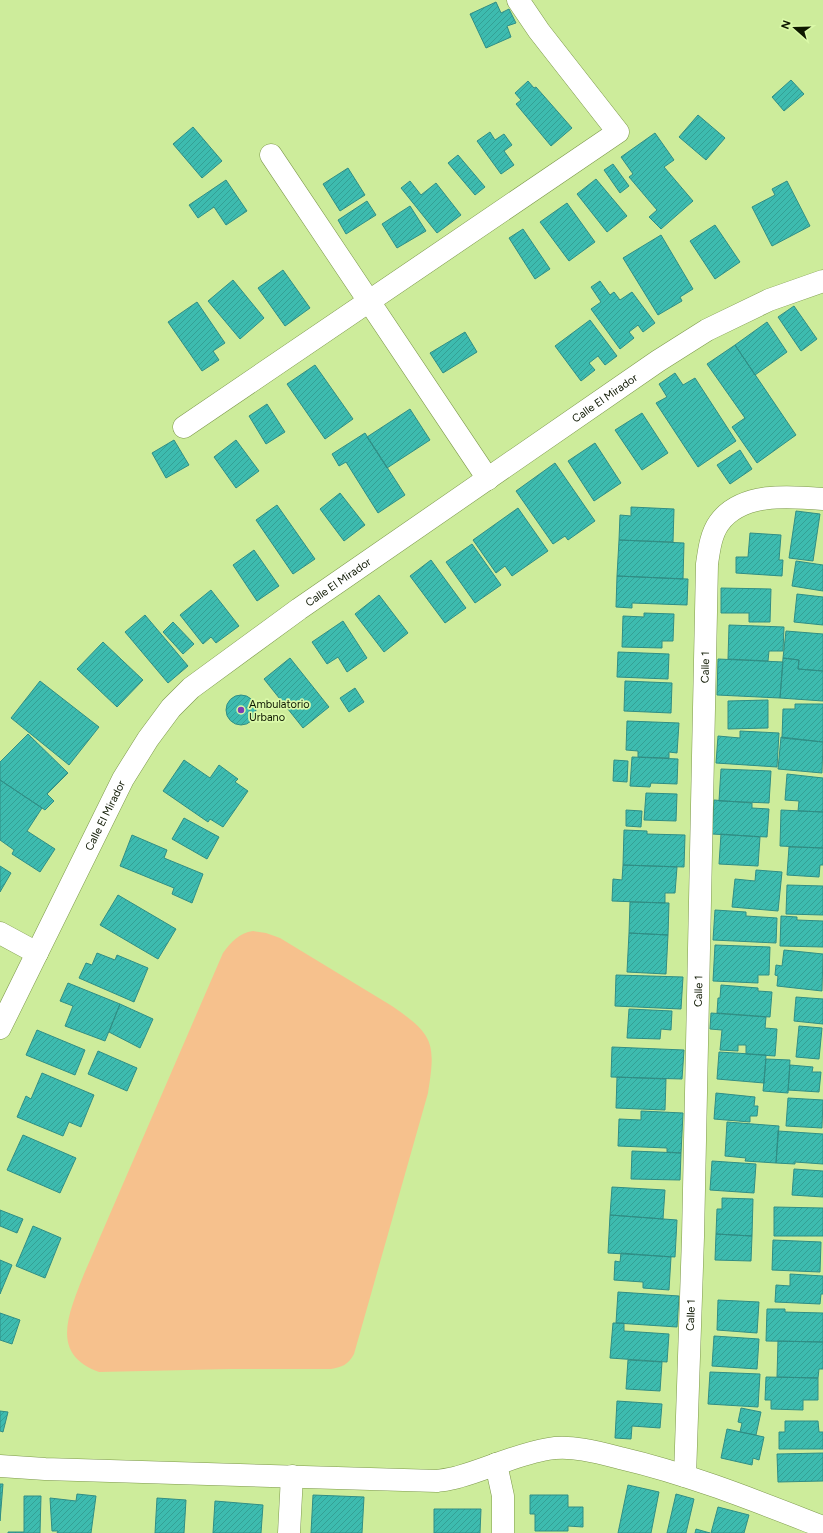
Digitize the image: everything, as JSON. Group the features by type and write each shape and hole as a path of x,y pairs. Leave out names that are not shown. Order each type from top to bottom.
{"street":[{"path":"184,427 618,132 539,31 518,0"},
{"path":"271,155 488,479"},
{"name":"Calle El Mirador","path":"0,1028 123,779 148,739 171,708 191,688 293,614 658,361 707,330 769,300 823,281"},
{"name":"Calle 1","path":"685,1476 693,1229 707,564 714,534 719,523 729,512 742,504 759,499 800,497 823,499"},
{"path":"0,933 37,953"},
{"path":"0,1466 45,1469 438,1481 457,1478 518,1456 548,1449 568,1448 640,1462 685,1476 823,1527"},
{"path":"496,1464 503,1496 503,1533"},
{"path":"289,1533 292,1476"}],"shaded area":[{"path":"253,931 266,933 280,938 392,1006 416,1025 424,1033 429,1042 432,1062 428,1093 354,1354 344,1365 331,1369 231,1369 99,1372 83,1364 73,1354 68,1343 67,1330 73,1302 223,953 236,939 248,932"}],"building":[{"path":"496,2 501,13 509,9 516,23 507,26 511,37 486,48 470,14"},
{"path":"791,80 804,94 784,111 772,97"},
{"path":"528,81 534,88 536,87 572,128 551,146 516,104 521,100 515,93"},
{"path":"698,115 725,138 706,160 679,137"},
{"path":"193,127 222,161 202,178 173,144"},
{"path":"490,132 495,140 504,134 512,145 504,151 514,165 501,174 477,141"},
{"path":"655,133 674,160 664,167 693,201 661,229 649,217 657,210 629,177 633,174 621,157"},
{"path":"458,155 485,187 475,195 448,163"},
{"path":"613,164 629,186 620,193 604,170"},
{"path":"348,168 365,195 340,211 323,184"},
{"path":"596,179 627,216 607,232 577,194"},
{"path":"226,180 247,211 226,225 214,207 198,218 189,205"},
{"path":"410,181 421,195 436,183 461,215 437,233 401,188"},
{"path":"787,181 810,226 772,246 752,207 775,195 772,189"},
{"path":"367,201 376,215 346,234 338,220"},
{"path":"567,203 595,242 569,261 540,222"},
{"path":"410,206 426,231 397,248 382,224"},
{"path":"715,225 740,262 715,279 690,241"},
{"path":"523,229 550,269 535,279 509,238"},
{"path":"661,235 693,289 680,297 682,301 658,315 623,258"},
{"path":"283,270 310,308 285,326 258,288"},
{"path":"233,280 264,318 240,339 208,301"},
{"path":"600,281 610,295 614,292 620,300 632,292 655,323 643,332 638,325 629,332 634,338 620,349 591,309 601,302 591,287"},
{"path":"197,302 225,343 213,351 219,360 202,371 168,322"},
{"path":"794,306 817,339 801,351 778,317"},
{"path":"590,320 617,356 605,365 598,356 589,363 595,370 581,381 555,346"},
{"path":"767,322 787,352 755,375 735,345"},
{"path":"465,332 477,352 443,373 430,353"},
{"path":"735,345 796,435 757,463 732,427 745,418 707,364"},
{"path":"315,365 353,419 325,439 287,384"},
{"path":"675,373 683,385 695,378 736,441 698,467 656,403 667,397 659,384"},
{"path":"267,404 285,432 266,444 249,416"},
{"path":"410,409 430,440 387,468 367,437"},
{"path":"642,413 668,453 642,470 615,430"},
{"path":"365,433 405,495 378,513 346,462 339,466 332,454"},
{"path":"174,440 189,465 166,478 152,453"},
{"path":"236,440 259,471 236,488 214,457"},
{"path":"595,443 621,483 594,501 568,461"},
{"path":"740,450 752,469 730,484 717,465"},
{"path":"555,463 595,521 568,540 565,536 553,544 516,491"},
{"path":"340,493 365,525 344,541 320,509"},
{"path":"277,505 315,559 293,574 256,520"},
{"path":"631,507 674,509 673,542 619,540 620,515 631,516"},
{"path":"518,508 548,551 512,576 505,566 496,573 473,540"},
{"path":"796,511 820,514 813,561 789,558"},
{"path":"750,533 781,535 779,560 783,560 782,576 736,573 736,557 748,557"},
{"path":"619,540 684,543 683,579 617,576"},
{"path":"472,544 501,585 475,603 446,562"},
{"path":"254,550 279,586 257,601 233,565"},
{"path":"431,560 466,608 445,623 410,576"},
{"path":"796,561 823,565 823,591 792,586"},
{"path":"617,576 688,579 687,605 632,603 632,608 616,607"},
{"path":"721,588 771,589 770,622 749,622 749,613 721,613"},
{"path":"211,590 239,626 216,643 211,637 203,644 180,615"},
{"path":"797,594 823,597 823,625 794,622"},
{"path":"379,595 408,633 384,652 355,614"},
{"path":"644,613 674,614 673,641 662,641 662,648 622,647 623,616 644,617"},
{"path":"145,615 188,666 168,683 125,632"},
{"path":"343,621 367,658 347,672 338,657 327,664 312,642"},
{"path":"173,622 194,644 183,654 163,632"},
{"path":"729,625 784,627 783,651 769,651 768,661 728,659"},
{"path":"786,631 823,634 823,671 798,669 799,660 783,658"},
{"path":"103,642 143,680 117,707 77,669"},
{"path":"618,652 669,654 668,679 617,677"},
{"path":"290,658 329,707 303,728 264,679"},
{"path":"783,658 799,660 798,669 823,671 823,701 780,698"},
{"path":"718,659 783,662 780,698 717,695"},
{"path":"40,681 99,727 69,765 11,718"},
{"path":"625,681 672,683 671,713 624,711"},
{"path":"355,688 364,702 349,712 340,698"},
{"name":"Ambulatorio Urbano","path":"241,695 252,699 256,710 252,721 241,725 230,721 226,710 230,699"},
{"path":"768,700 768,728 728,729 728,701"},
{"path":"795,704 823,704 823,742 782,738 783,709 795,709"},
{"path":"627,721 679,723 677,753 669,752 669,758 638,757 638,751 626,750"},
{"path":"740,731 779,733 777,767 716,763 718,736 740,738"},
{"path":"28,734 68,773 47,794 54,801 45,810 0,780 0,762"},
{"path":"781,737 823,742 822,773 778,769"},
{"path":"632,757 678,759 677,784 651,783 650,787 630,786"},
{"path":"184,760 210,778 219,765 238,779 235,782 248,791 223,827 210,819 208,822 163,791"},
{"path":"614,760 628,761 627,782 613,781"},
{"path":"721,769 771,771 769,803 719,801"},
{"path":"787,774 823,778 823,812 798,811 799,801 785,800"},
{"path":"0,780 42,808 27,831 55,849 40,872 12,854 14,850 0,840"},
{"path":"646,793 677,794 676,821 644,820"},
{"path":"714,800 752,803 752,808 769,809 767,837 712,834"},
{"path":"626,810 642,811 641,827 626,826"},
{"path":"781,810 823,812 823,848 780,846"},
{"path":"184,818 219,837 207,859 172,839"},
{"path":"624,830 647,831 647,834 685,835 684,867 623,865"},
{"path":"721,834 760,837 758,866 719,864"},
{"path":"132,835 167,850 164,858 203,874 192,903 172,894 174,888 120,866"},
{"path":"789,847 823,848 823,865 820,865 819,877 787,875"},
{"path":"623,865 677,867 675,893 665,893 665,903 612,901 613,879 622,880"},
{"path":"0,866 11,873 0,892"},
{"path":"756,870 782,872 778,911 732,907 735,879 755,881"},
{"path":"787,885 823,886 823,915 786,914"},
{"path":"118,895 176,929 158,959 100,925"},
{"path":"630,902 669,903 668,935 629,933"},
{"path":"715,910 746,912 746,916 777,918 776,943 713,940"},
{"path":"781,916 797,917 797,920 823,921 823,947 780,946"},
{"path":"629,933 668,935 666,974 627,972"},
{"path":"715,945 770,947 769,975 758,975 758,983 713,981"},
{"path":"784,950 823,954 822,991 777,986 778,976 775,975 776,965 782,966"},
{"path":"97,953 115,960 117,955 148,968 134,1002 79,978 86,963 92,965"},
{"path":"616,975 683,977 681,1009 615,1006"},
{"path":"68,983 120,1004 105,1041 65,1026 73,1006 60,1001"},
{"path":"721,985 758,988 758,991 772,992 770,1017 717,1013"},
{"path":"796,997 823,999 823,1024 794,1021"},
{"path":"120,1004 153,1019 140,1048 109,1032"},
{"path":"629,1009 672,1011 671,1030 661,1029 660,1039 627,1038"},
{"path":"711,1013 766,1017 765,1028 777,1029 775,1056 746,1054 746,1045 738,1045 738,1051 720,1050 722,1030 710,1029"},
{"path":"799,1026 822,1028 819,1059 796,1057"},
{"path":"37,1030 85,1050 75,1075 26,1055"},
{"path":"612,1047 684,1050 682,1079 611,1077"},
{"path":"98,1051 137,1068 127,1091 88,1074"},
{"path":"719,1052 766,1055 764,1083 717,1079"},
{"path":"766,1059 790,1060 788,1093 763,1091"},
{"path":"790,1065 813,1067 812,1072 821,1072 819,1092 788,1090"},
{"path":"42,1073 94,1095 81,1127 69,1122 63,1136 17,1117 26,1096 31,1099"},
{"path":"617,1077 666,1079 665,1110 616,1108"},
{"path":"716,1093 755,1097 754,1106 758,1106 757,1116 750,1116 750,1122 714,1119"},
{"path":"788,1098 823,1100 822,1128 786,1126"},
{"path":"641,1111 683,1113 681,1153 667,1152 667,1148 618,1146 619,1119 641,1120"},
{"path":"727,1122 779,1126 776,1163 745,1161 746,1158 725,1156"},
{"path":"778,1131 823,1134 823,1164 795,1162 795,1164 776,1163"},
{"path":"23,1135 76,1158 60,1193 7,1170"},
{"path":"632,1151 681,1153 680,1180 631,1179"},
{"path":"712,1161 756,1164 754,1193 710,1190"},
{"path":"794,1169 823,1171 823,1197 792,1195"},
{"path":"612,1187 665,1190 663,1219 610,1215"},
{"path":"722,1198 753,1199 752,1236 716,1234 717,1209 722,1209"},
{"path":"774,1207 823,1208 823,1236 774,1236"},
{"path":"0,1210 23,1219 17,1233 0,1226"},
{"path":"610,1215 677,1220 675,1257 608,1253"},
{"path":"33,1226 61,1238 45,1278 16,1266"},
{"path":"716,1234 752,1236 751,1261 715,1260"},
{"path":"773,1240 821,1242 820,1272 772,1270"},
{"path":"621,1253 671,1257 669,1290 643,1288 643,1282 614,1280 615,1261 620,1262"},
{"path":"0,1260 12,1265 0,1294"},
{"path":"790,1274 823,1276 823,1294 821,1294 820,1304 775,1302 776,1285 790,1286"},
{"path":"618,1292 679,1296 677,1327 616,1323"},
{"path":"718,1300 759,1302 757,1333 717,1330"},
{"path":"767,1309 785,1309 785,1312 823,1313 823,1342 766,1341"},
{"path":"0,1313 20,1320 12,1344 0,1340"},
{"path":"613,1323 624,1323 624,1331 669,1334 667,1362 610,1358"},
{"path":"714,1336 759,1339 757,1369 712,1366"},
{"path":"778,1341 823,1342 823,1369 819,1369 818,1378 777,1377"},
{"path":"628,1360 662,1362 660,1391 626,1389"},
{"path":"710,1372 760,1374 758,1407 708,1404"},
{"path":"766,1377 818,1378 818,1400 803,1400 803,1410 771,1409 771,1400 765,1400"},
{"path":"617,1401 662,1404 660,1428 632,1426 631,1439 615,1438"},
{"path":"741,1408 761,1412 756,1435 740,1432 742,1423 738,1422"},
{"path":"0,1411 8,1412 3,1432 0,1431"},
{"path":"785,1421 818,1421 819,1432 823,1432 823,1449 779,1449 779,1432 785,1432"},
{"path":"727,1429 764,1437 759,1460 753,1458 752,1465 721,1458"},
{"path":"823,1453 823,1481 778,1482 777,1454"},
{"path":"0,1484 3,1484 0,1521"},
{"path":"628,1485 659,1492 651,1533 618,1533"},
{"path":"77,1494 96,1496 91,1533 57,1533 58,1531 52,1531 50,1498 76,1501"},
{"path":"676,1494 694,1499 686,1533 667,1533"},
{"path":"313,1495 364,1497 362,1533 311,1533"},
{"path":"530,1495 568,1495 568,1507 583,1507 583,1527 568,1526 568,1531 535,1531 535,1514 530,1514"},
{"path":"24,1496 41,1496 40,1533 8,1533 24,1532"},
{"path":"157,1498 186,1500 184,1533 155,1533"},
{"path":"215,1501 263,1505 261,1533 213,1533"},
{"path":"718,1507 749,1515 744,1533 711,1533"},
{"path":"434,1509 481,1509 480,1533 434,1533"},
{"path":"696,1529 710,1533 695,1533"}],"place":[{"name":"Ambulatorio Urbano","path":"241,710"}]}
